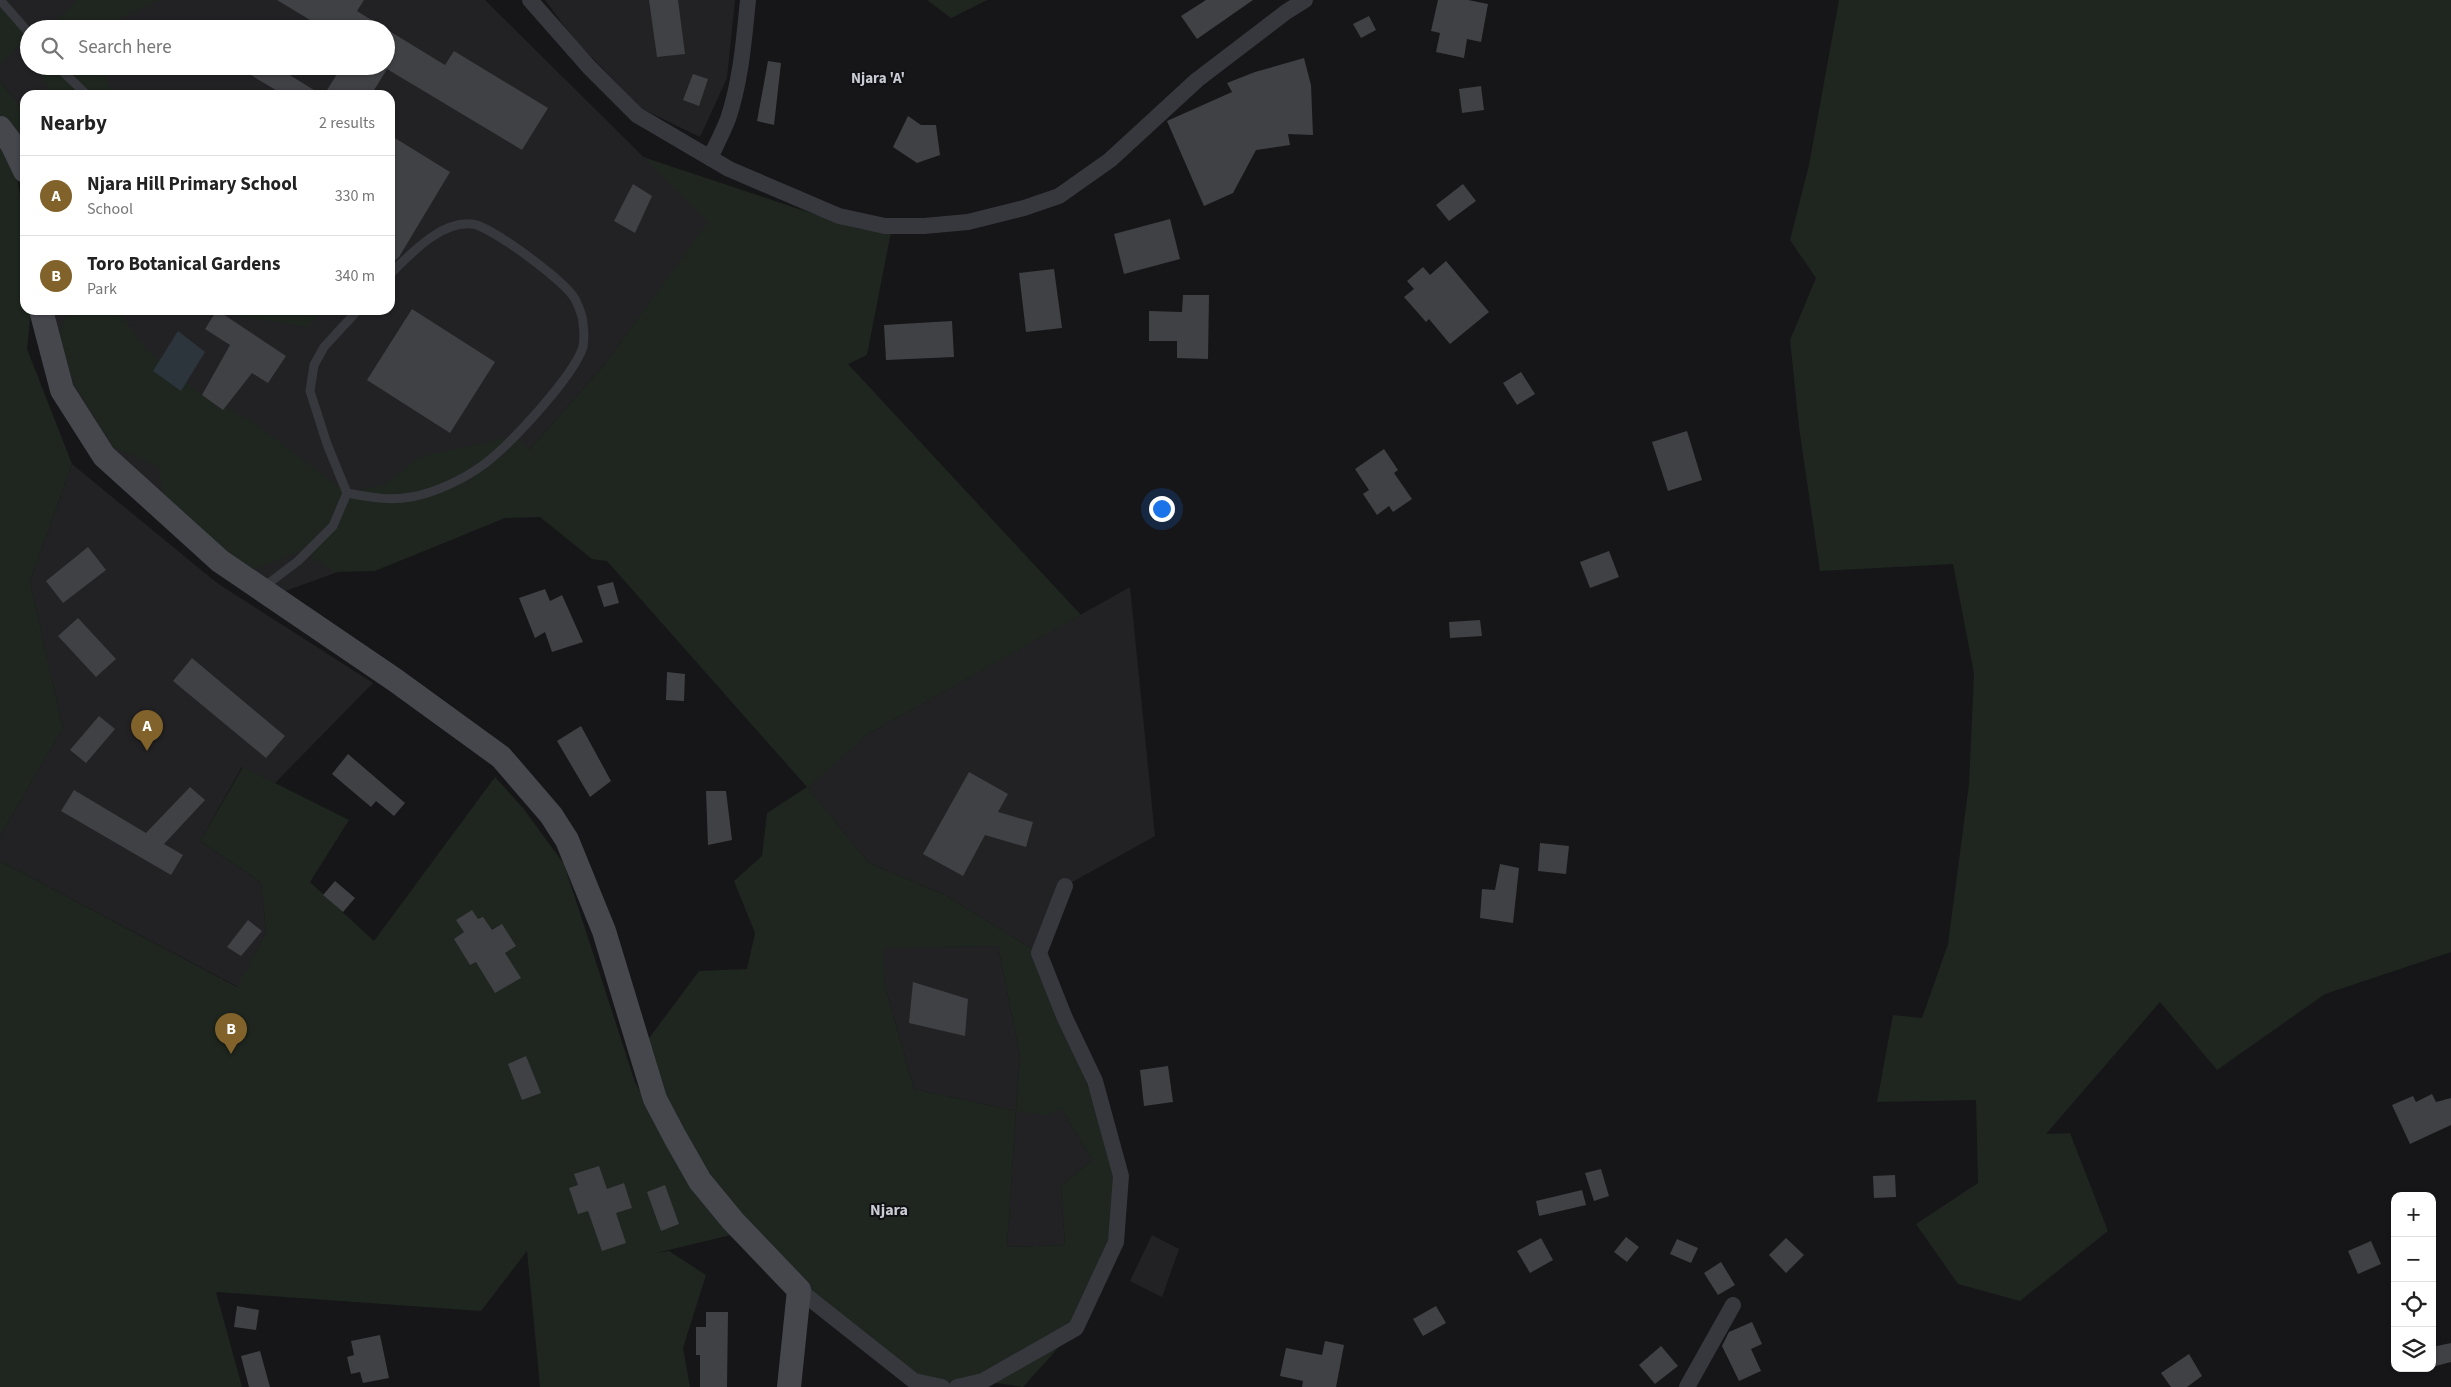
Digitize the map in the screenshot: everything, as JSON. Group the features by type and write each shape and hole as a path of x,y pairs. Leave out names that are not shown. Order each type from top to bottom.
{"main road":[{"path":"0,128 12,144 20,161"},
{"path":"42,315 62,390 104,456 220,561 395,680 501,757 551,815 567,840 604,931 655,1099 671,1130 700,1181 739,1228 799,1290 789,1387"}],"street":[{"path":"530,0 589,67 638,115 729,169 838,216 885,226 924,226 968,222 1024,208 1060,196 1110,160 1197,80 1286,12 1305,0"},
{"path":"710,158 727,121 736,90 748,0"},
{"path":"957,1387 983,1381 1076,1328 1116,1242 1121,1176 1095,1081 1064,1016 1039,953 1065,886"},
{"path":"799,1290 914,1381 939,1387"},
{"path":"1687,1387 1733,1305"}],"lane":[{"path":"0,0 20,23"},
{"path":"66,75 82,90"},
{"path":"347,493 380,500 411,497 442,487 482,466 508,443 551,394 583,346 583,322 575,298 559,281 532,259 473,224 452,227 426,241 395,269"},
{"path":"261,589 298,561 333,526 347,493 327,444 310,390 314,365 324,347 353,315"}],"shaded area":[{"path":"0,0 485,0 709,222 604,365 529,450 548,495 272,596 104,456 62,390 42,315 395,315 395,90 20,90 20,106 0,81"},
{"path":"0,0 9,0 20,23 20,45 0,64"},
{"path":"78,0 160,0 118,20 57,20"},
{"path":"545,0 735,0 727,78 700,137 642,109 573,38"},
{"path":"927,0 987,0 951,18"},
{"path":"1839,0 2451,0 2451,952 2325,994 2217,1070 2160,1002 2046,1134 2070,1133 2108,1231 2020,1301 1958,1284 1916,1224 1978,1183 1976,1100 1877,1102 1893,1015 1922,1018 1948,944 1969,784 1974,673 1953,564 1820,571 1799,427 1790,340 1816,278 1790,240 1809,165"},
{"path":"40,75 106,75 110,88 113,90 50,90"},
{"path":"0,81 20,106 20,140 0,115"},
{"path":"0,146 15,168 20,196 20,315 30,315 27,349 72,464 30,582 63,728 0,836"},
{"path":"643,157 859,229 891,232 867,355 848,364 1081,615 868,734 808,788 869,863 945,895 1039,953 1121,1176 1116,1242 1076,1328 1023,1387 983,1381 957,1387 914,1381 733,1221 641,1049 699,971 747,969 755,933 734,881 762,856 767,813 807,787 607,561 592,559 540,517 505,518 375,571 335,572 301,551 255,569 206,548 163,509 160,467 114,448 74,384 58,337 66,315 122,315 146,349 202,395 253,422 347,493 386,484 419,457 515,436 529,450 604,365 708,222","holes":["998,946 1020,1056 1016,1111 914,1089 885,986 883,948","1061,1108 1092,1160 1061,1186 1065,1245 1007,1247 1016,1111 1050,1115"]},
{"path":"231,315 319,315 308,327"},
{"path":"178,331 205,352 181,391 153,371"},
{"path":"72,464 217,583 373,683 275,783 242,767 200,841 261,882 266,933 238,987 0,861 0,836 63,728 30,582"},
{"path":"1130,587 1155,836 1065,886 1039,953 945,895 869,863 807,787 868,734"},
{"path":"243,767 349,820 310,882 374,941 495,777 523,808 564,864 635,1082 693,1188 731,1235 656,1253 669,1251 706,1275 683,1348 690,1387 540,1387 527,1251 481,1311 216,1292 242,1387 0,1387 0,861 237,987 266,933 261,882 200,841"},
{"path":"998,946 1020,1056 1016,1111 914,1089 885,986 882,947"},
{"path":"1061,1108 1092,1160 1061,1186 1065,1245 1007,1247 1016,1111"},
{"path":"1152,1235 1179,1249 1162,1297 1130,1281"}],"building":[{"path":"277,0 364,0 357,11 372,20 310,20"},
{"path":"649,0 678,0 685,54 657,57"},
{"path":"1206,0 1253,0 1197,39 1181,16"},
{"path":"1438,0 1468,0 1488,4 1481,42 1467,39 1464,58 1436,52 1440,33 1431,31"},
{"path":"1369,16 1376,30 1361,38 1353,24"},
{"path":"395,34 445,65 454,51 548,108 522,150 395,74"},
{"path":"1304,58 1311,85 1313,135 1288,134 1290,145 1256,150 1233,193 1204,206 1167,121 1232,92 1227,83 1255,72"},
{"path":"768,61 781,63 774,125 757,121"},
{"path":"693,74 708,79 699,106 683,100"},
{"path":"251,75 290,75 314,90 276,90"},
{"path":"336,75 383,75 374,90 327,90"},
{"path":"1481,86 1484,110 1462,113 1459,89"},
{"path":"908,116 921,125 936,125 940,155 917,163 893,147"},
{"path":"395,138 450,172 399,257 395,261"},
{"path":"633,184 652,196 635,233 614,221"},
{"path":"1463,184 1476,201 1449,221 1436,205"},
{"path":"1170,219 1180,259 1124,274 1114,234"},
{"path":"1446,261 1489,312 1450,344 1429,319 1426,322 1404,297 1414,289 1407,281 1423,267 1430,275"},
{"path":"1054,269 1062,328 1026,332 1019,273"},
{"path":"1183,295 1209,295 1208,359 1177,358 1177,341 1149,341 1149,311 1182,312"},
{"path":"412,309 495,362 450,433 367,380"},
{"path":"214,315 224,315 286,356 268,383 252,373 223,410 202,395 230,345 205,329"},
{"path":"952,321 954,357 886,360 884,325"},
{"path":"1521,372 1535,394 1517,405 1503,383"},
{"path":"1687,431 1702,480 1668,491 1652,442"},
{"path":"1384,449 1398,470 1394,473 1412,499 1393,512 1389,506 1377,515 1363,494 1369,490 1355,469"},
{"path":"88,547 106,570 63,603 46,581"},
{"path":"1609,551 1619,577 1590,588 1580,562"},
{"path":"613,582 619,603 604,607 597,586"},
{"path":"545,589 550,601 562,595 583,642 552,652 545,632 535,638 519,598"},
{"path":"78,618 116,659 96,677 58,636"},
{"path":"1480,620 1482,636 1450,638 1449,622"},
{"path":"192,658 285,736 266,758 173,681"},
{"path":"667,672 685,674 684,701 666,700"},
{"path":"99,716 115,729 86,763 70,750"},
{"path":"581,726 611,781 590,797 557,741"},
{"path":"348,754 405,803 394,816 376,801 371,807 332,774"},
{"path":"969,772 1008,794 998,812 1033,822 1026,847 985,835 963,876 923,854"},
{"path":"190,787 205,800 164,844 183,855 171,875 61,811 74,790 146,833"},
{"path":"706,791 726,791 732,840 708,845"},
{"path":"1540,843 1569,846 1566,874 1538,871"},
{"path":"1500,864 1519,868 1513,923 1480,918 1482,889 1495,890"},
{"path":"335,881 355,898 343,912 323,895"},
{"path":"472,910 478,919 483,917 492,930 502,924 516,946 505,953 521,978 495,993 476,962 470,965 454,939 464,932 456,920"},
{"path":"248,920 262,931 241,956 227,947"},
{"path":"913,982 968,999 965,1036 909,1023"},
{"path":"526,1056 541,1093 522,1100 508,1064"},
{"path":"1168,1066 1173,1102 1144,1106 1140,1070"},
{"path":"2432,1094 2436,1102 2451,1098 2451,1125 2410,1144 2392,1105 2413,1096 2416,1102"},
{"path":"599,1166 607,1189 624,1183 632,1208 616,1213 626,1243 602,1251 588,1211 578,1214 569,1188 578,1185 574,1174"},
{"path":"1601,1169 1609,1196 1594,1201 1585,1173"},
{"path":"1895,1175 1896,1197 1874,1198 1873,1176"},
{"path":"665,1185 679,1224 661,1231 647,1192"},
{"path":"1582,1190 1586,1205 1539,1216 1536,1201"},
{"path":"1626,1237 1639,1247 1627,1262 1614,1252"},
{"path":"1541,1238 1553,1260 1530,1273 1517,1251"},
{"path":"1786,1238 1804,1255 1786,1273 1769,1255"},
{"path":"1677,1239 1698,1248 1691,1263 1670,1254"},
{"path":"2371,1241 2381,1264 2358,1274 2348,1251"},
{"path":"1721,1262 1735,1285 1718,1295 1704,1273"},
{"path":"237,1306 259,1310 256,1330 234,1327"},
{"path":"1436,1306 1446,1323 1423,1336 1413,1319"},
{"path":"706,1312 728,1312 727,1387 700,1387 700,1355 696,1355 696,1327 706,1327"},
{"path":"1752,1322 1762,1344 1751,1349 1761,1371 1739,1381 1722,1346 1729,1332"},
{"path":"380,1335 389,1378 363,1383 360,1372 351,1374 347,1357 354,1355 351,1341"},
{"path":"1325,1341 1344,1345 1336,1387 1302,1387 1303,1381 1280,1376 1286,1348 1322,1355"},
{"path":"2451,1343 2451,1362 2436,1366 2436,1346"},
{"path":"1661,1346 1678,1366 1655,1384 1639,1365"},
{"path":"260,1351 270,1387 249,1387 241,1356"},
{"path":"2189,1354 2202,1376 2187,1387 2171,1387 2161,1373"}],"place":[{"name":"Njara Hill Primary School","path":"147,751"},
{"name":"Toro Botanical Gardens","path":"231,1054"}],"district":[{"name":"Njara 'A'","path":"878,78"},
{"name":"Njara","path":"889,1210"}]}
